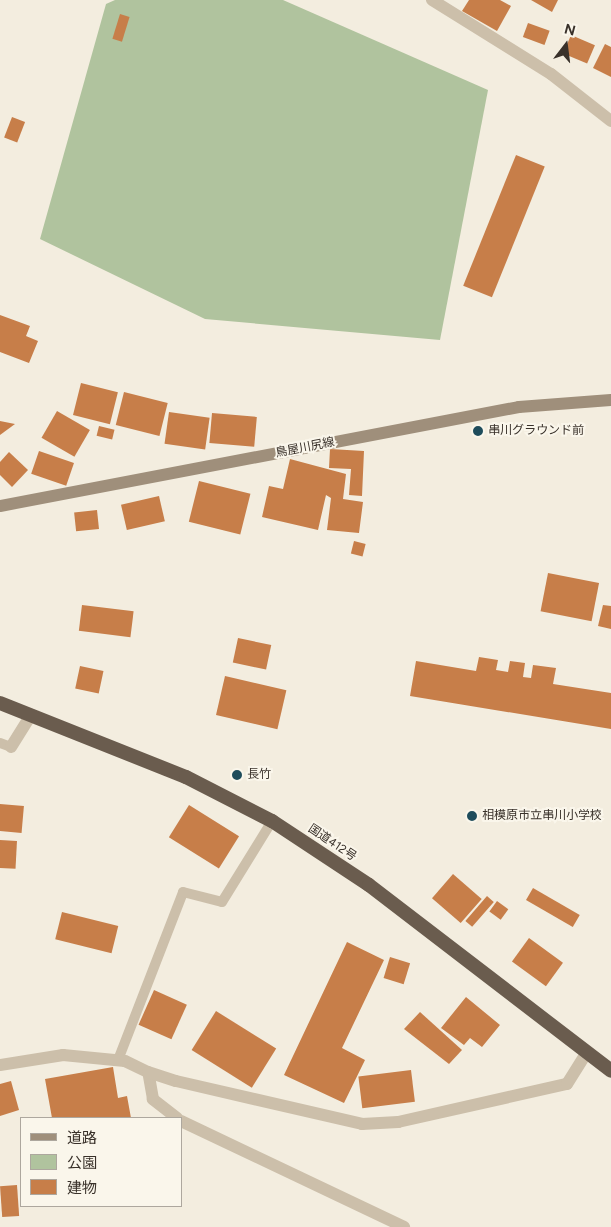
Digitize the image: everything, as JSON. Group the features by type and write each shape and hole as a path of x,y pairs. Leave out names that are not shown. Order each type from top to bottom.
{"highway":[{"name":"国道412号","path":"0,703 186,778 272,821 369,885 586,1054 611,1071"}],"main road":[{"name":"鳥屋川尻線","path":"0,506 519,407 611,400"}],"street":[{"path":"432,0 551,74 611,121"},
{"path":"6,745 31,715"},
{"path":"0,1065 63,1055 118,1060 176,1081 362,1124 398,1122 567,1084 586,1054"},
{"path":"148,1072 153,1099 176,1117"},
{"path":"182,1121 404,1227"}],"lane":[{"path":"118,1060 183,892 222,902 272,821"}],"green space":[{"path":"115,0 283,0 488,90 440,340 205,319 40,239 106,4"}],"building":[{"path":"469,0 500,0 511,6 497,31 462,11"},
{"path":"531,0 558,0 552,12"},
{"path":"120,14 130,17 122,42 112,39"},
{"path":"528,23 550,31 544,45 523,37"},
{"path":"571,35 595,45 587,64 563,53"},
{"path":"605,44 611,47 611,77 593,68"},
{"path":"12,117 25,122 17,143 4,138"},
{"path":"516,155 545,167 492,297 463,286"},
{"path":"0,315 30,326 26,336 38,341 29,363 0,352"},
{"path":"81,383 118,392 110,424 73,415"},
{"path":"124,392 168,403 159,436 116,425"},
{"path":"57,411 90,430 74,457 42,438"},
{"path":"169,412 210,418 205,449 165,444"},
{"path":"212,413 257,417 254,447 209,443"},
{"path":"0,421 15,424 0,435"},
{"path":"99,426 115,430 112,440 97,436"},
{"path":"330,449 364,451 362,496 349,495 351,469 329,468"},
{"path":"39,451 74,463 66,486 31,474"},
{"path":"9,452 28,470 12,487 0,475 0,462"},
{"path":"290,459 346,474 343,499 363,502 359,533 327,530 331,498 326,495 318,530 262,517 269,486 283,489"},
{"path":"199,481 250,494 240,535 189,522"},
{"path":"159,496 165,521 127,530 121,505"},
{"path":"97,510 99,529 76,531 74,512"},
{"path":"354,541 366,544 362,557 351,554"},
{"path":"548,573 599,583 592,621 541,611"},
{"path":"82,605 134,611 130,637 79,631"},
{"path":"603,605 611,606 611,629 598,626"},
{"path":"238,638 271,645 266,670 233,662"},
{"path":"479,657 498,660 496,670 508,672 510,661 525,663 523,677 531,678 533,665 556,668 553,684 611,693 611,729 410,696 416,661 476,671"},
{"path":"80,666 103,671 99,693 75,688"},
{"path":"225,676 286,690 277,729 216,715"},
{"path":"0,804 24,806 22,833 0,831"},
{"path":"189,805 239,836 219,868 169,837"},
{"path":"0,840 17,841 16,869 0,868"},
{"path":"453,874 482,899 461,923 432,898"},
{"path":"533,888 580,915 573,927 526,900"},
{"path":"487,896 494,902 472,927 465,921"},
{"path":"497,901 508,909 501,920 489,912"},
{"path":"62,912 118,926 112,953 55,939"},
{"path":"529,938 563,963 546,986 512,961"},
{"path":"347,942 384,960 342,1048 365,1060 344,1103 284,1075"},
{"path":"390,957 410,963 404,984 384,978"},
{"path":"154,990 187,1005 171,1039 139,1025"},
{"path":"466,997 500,1025 482,1047 470,1038 464,1045 441,1028"},
{"path":"216,1011 276,1049 252,1088 192,1050"},
{"path":"420,1012 462,1050 449,1064 404,1029"},
{"path":"113,1067 118,1098 127,1096 131,1117 52,1117 45,1079"},
{"path":"411,1070 415,1102 362,1108 358,1076"},
{"path":"11,1081 19,1110 0,1116 0,1084"},
{"path":"17,1185 19,1216 2,1217 0,1186"}],"place":[{"name":"串川グラウンド前","path":"478,431"},
{"name":"長竹","path":"237,775"},
{"name":"相模原市立串川小学校","path":"472,816"}]}
